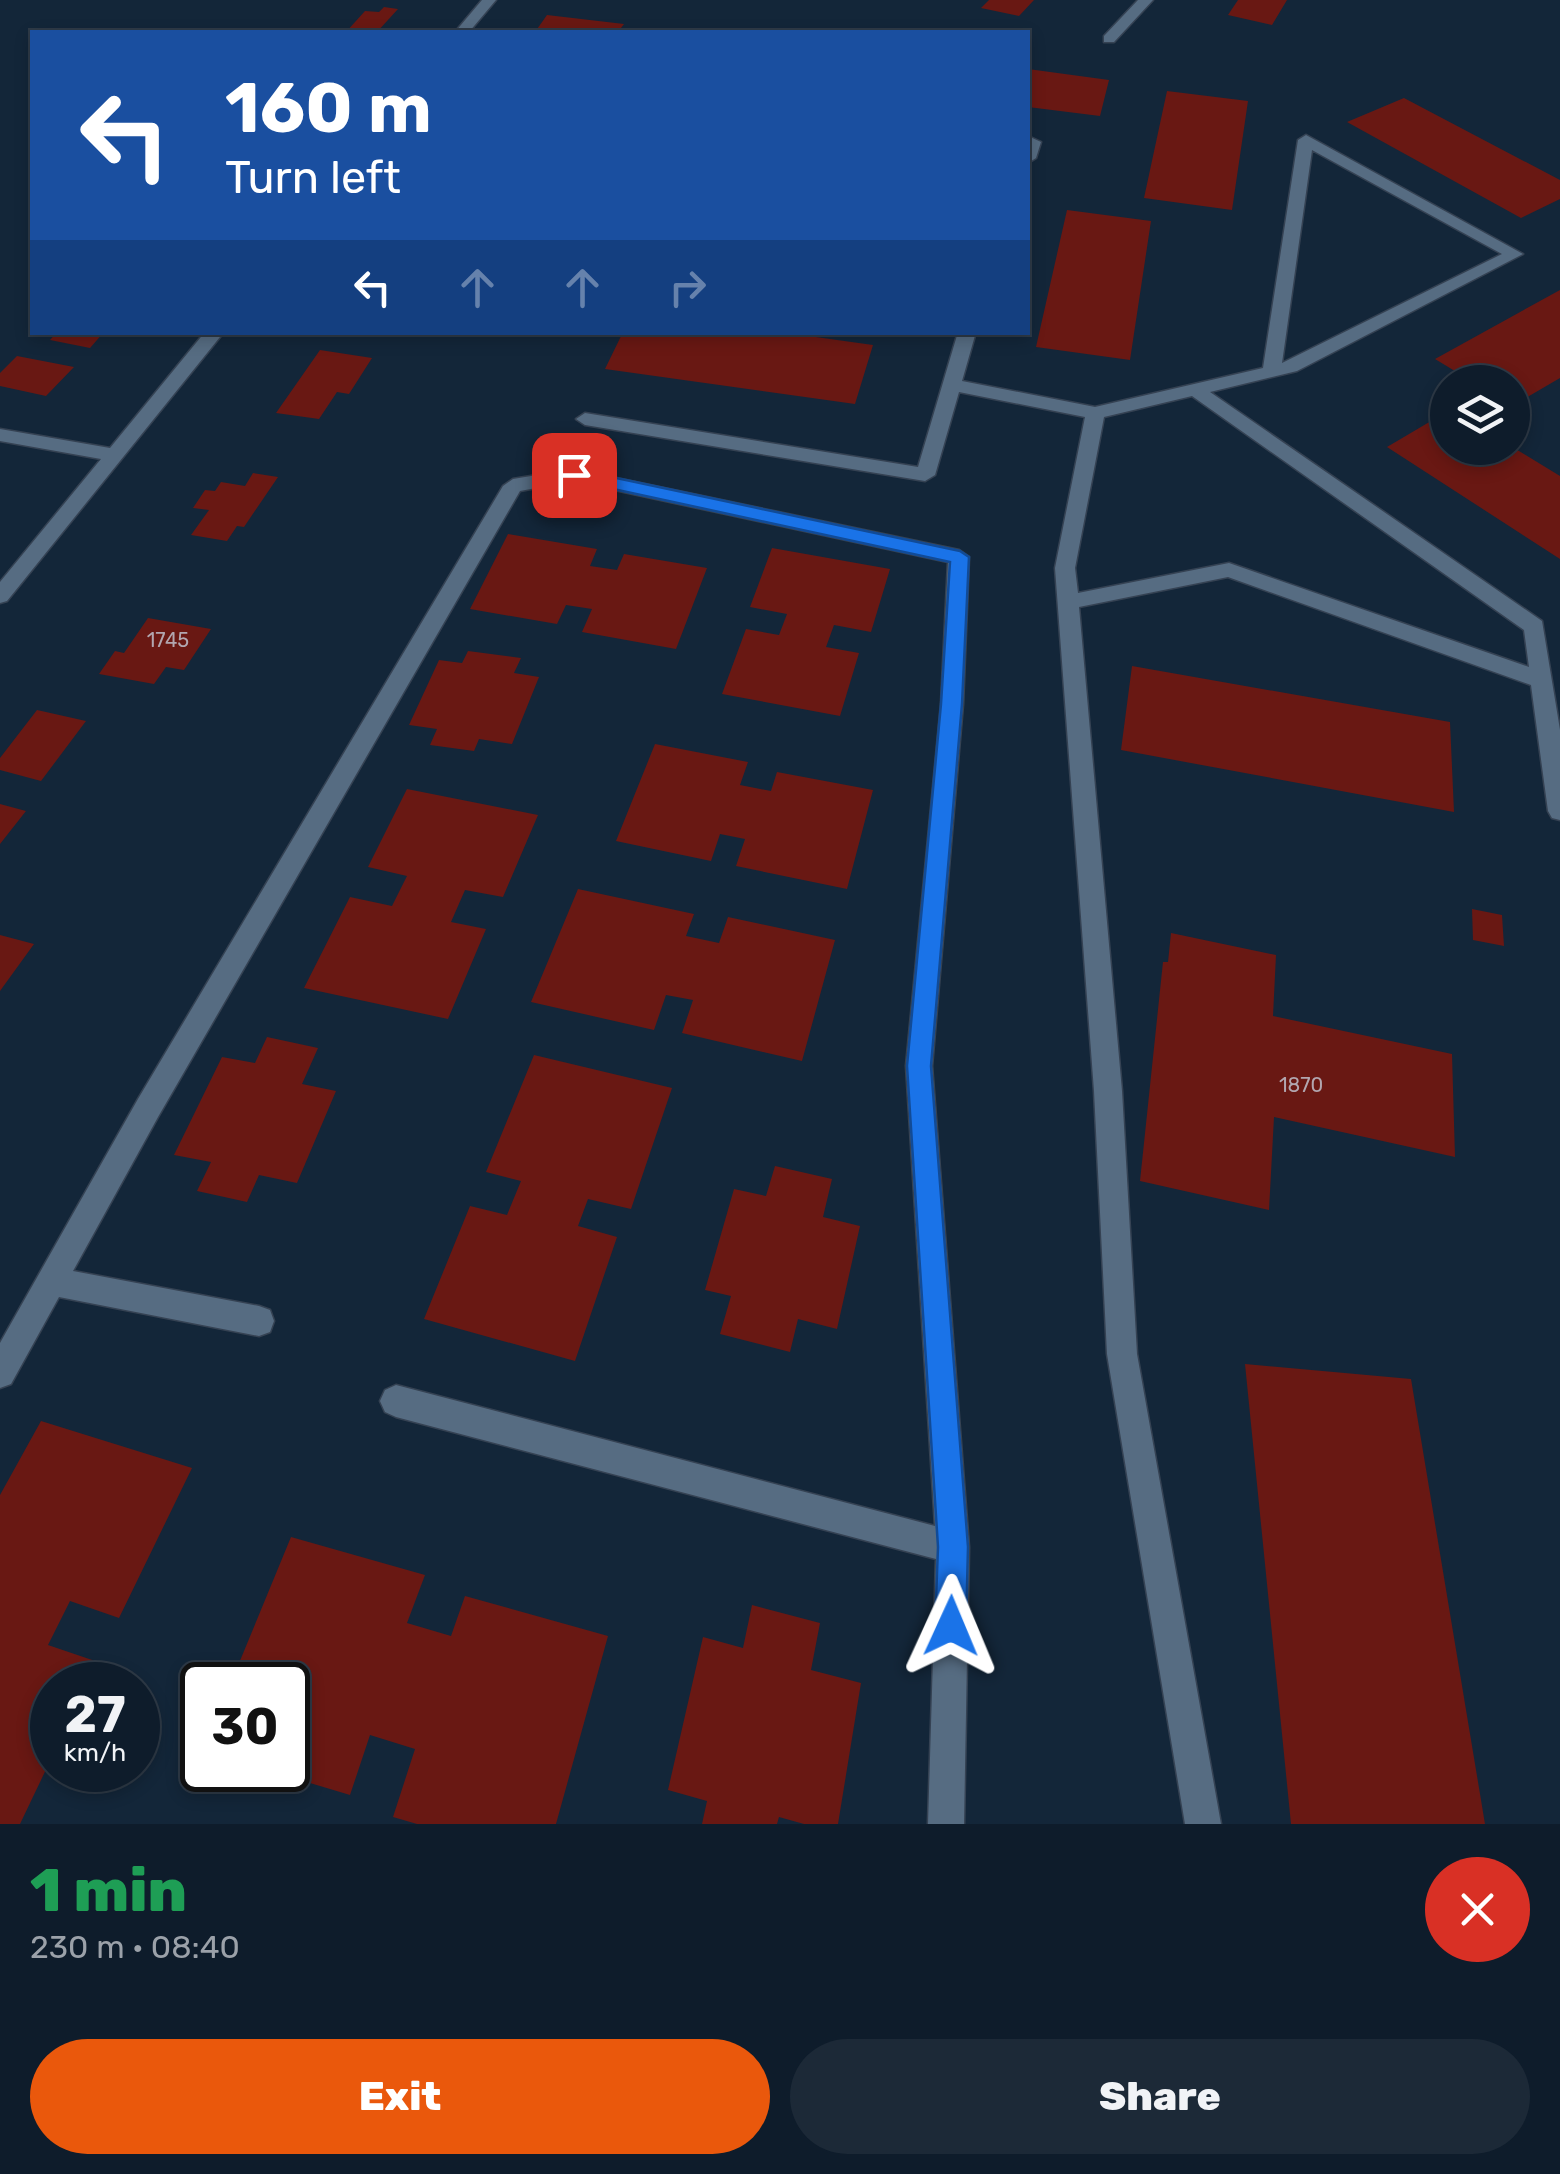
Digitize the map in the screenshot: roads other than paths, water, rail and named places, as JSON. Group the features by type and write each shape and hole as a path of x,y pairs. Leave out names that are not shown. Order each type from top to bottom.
{"street":[{"path":"464,30 489,0"},
{"path":"1109,39 1146,0"},
{"path":"954,385 1095,413 1195,390 1272,372 1291,367 1515,254 1306,140 1272,372"},
{"path":"0,596 213,335"},
{"path":"584,420 925,475 966,335"},
{"path":"1195,390 1534,626 1560,811"},
{"path":"1095,413 1065,568 1108,1091 1122,1354 1203,1824"},
{"path":"0,435 114,455"},
{"path":"0,1373 148,1108 514,486 574,475 960,557 952,704 919,1066 953,1547 946,1824"},
{"path":"1068,602 1229,570 1542,680"},
{"path":"51,1281 259,1321"},
{"path":"396,1401 953,1547"}]}
